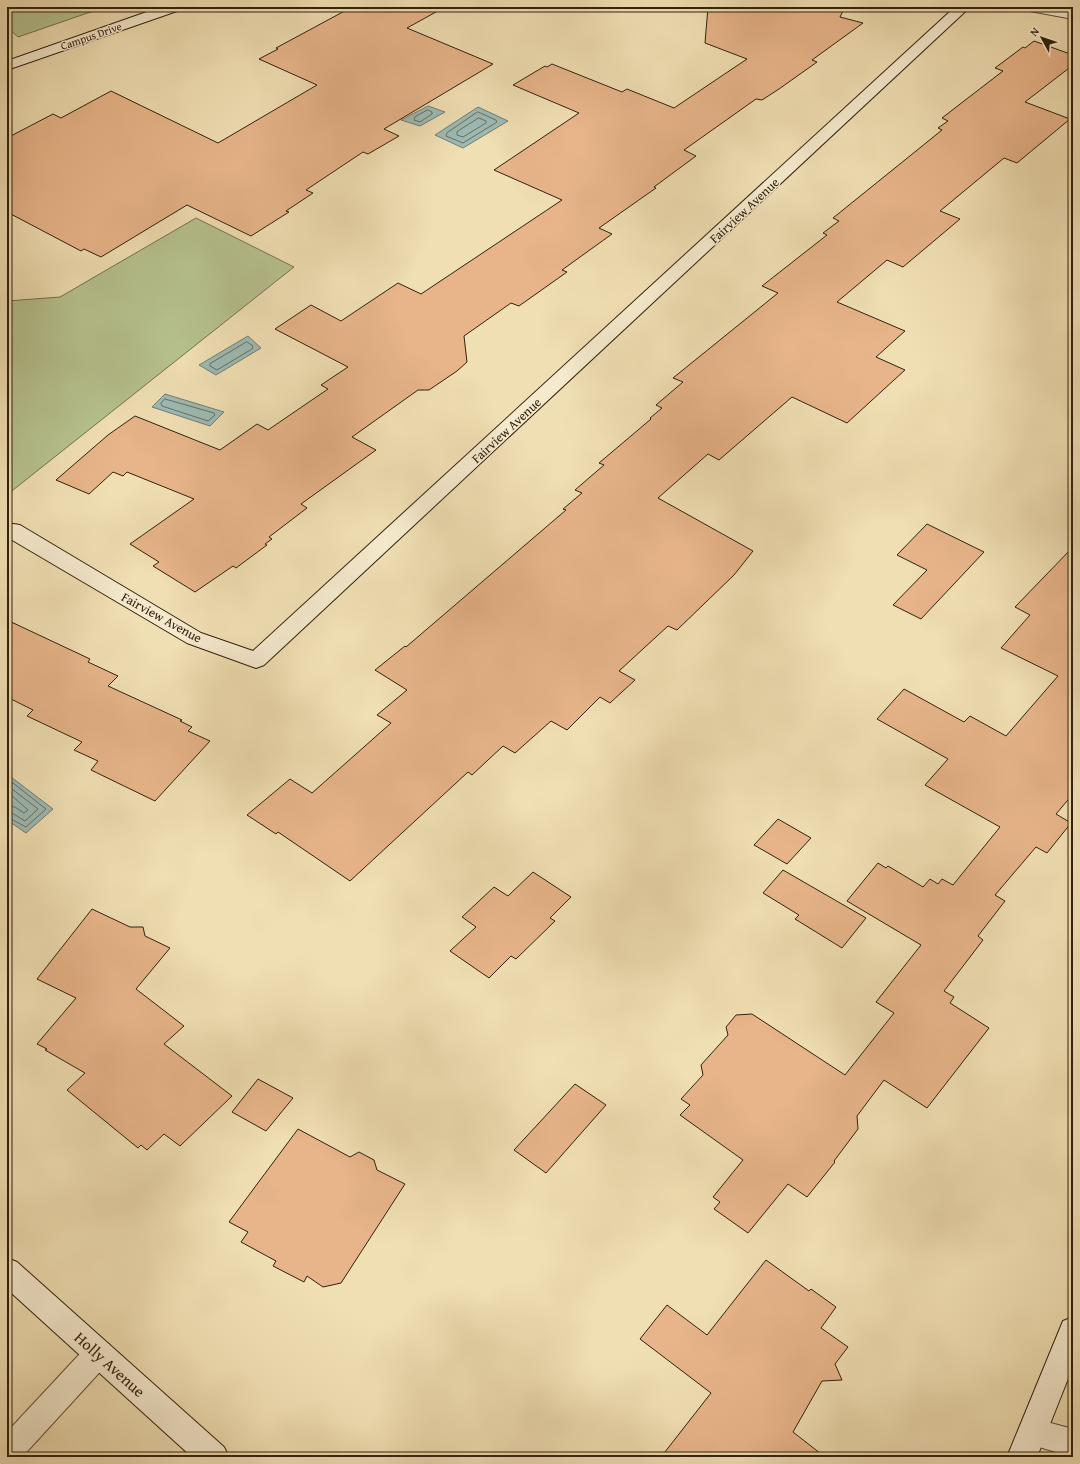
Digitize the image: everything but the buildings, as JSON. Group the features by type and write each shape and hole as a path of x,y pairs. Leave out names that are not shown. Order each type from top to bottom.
{"street":[{"name":"Campus Drive","path":"7,66 175,7"},
{"name":"Fairview Avenue","path":"7,530 13,530 194,638 256,660 964,7"},
{"path":"1030,7 1073,15"},
{"name":"Holly Avenue","path":"7,1271 214,1457"},
{"path":"1027,1445 1073,1331"}],"lane":[{"path":"7,1453 98,1353"},
{"path":"1027,1445 1073,1443"}],"green space":[{"path":"7,7 105,7 18,37 7,27"},
{"path":"196,218 294,267 7,494 7,301 60,297"}],"water":[{"path":"428,106 445,112 420,126 401,120"},
{"path":"478,107 508,121 463,148 435,135"},
{"path":"248,336 261,348 216,375 199,365"},
{"path":"165,394 224,412 210,426 152,407"},
{"path":"11,777 53,809 26,833 7,820 7,782"}]}
